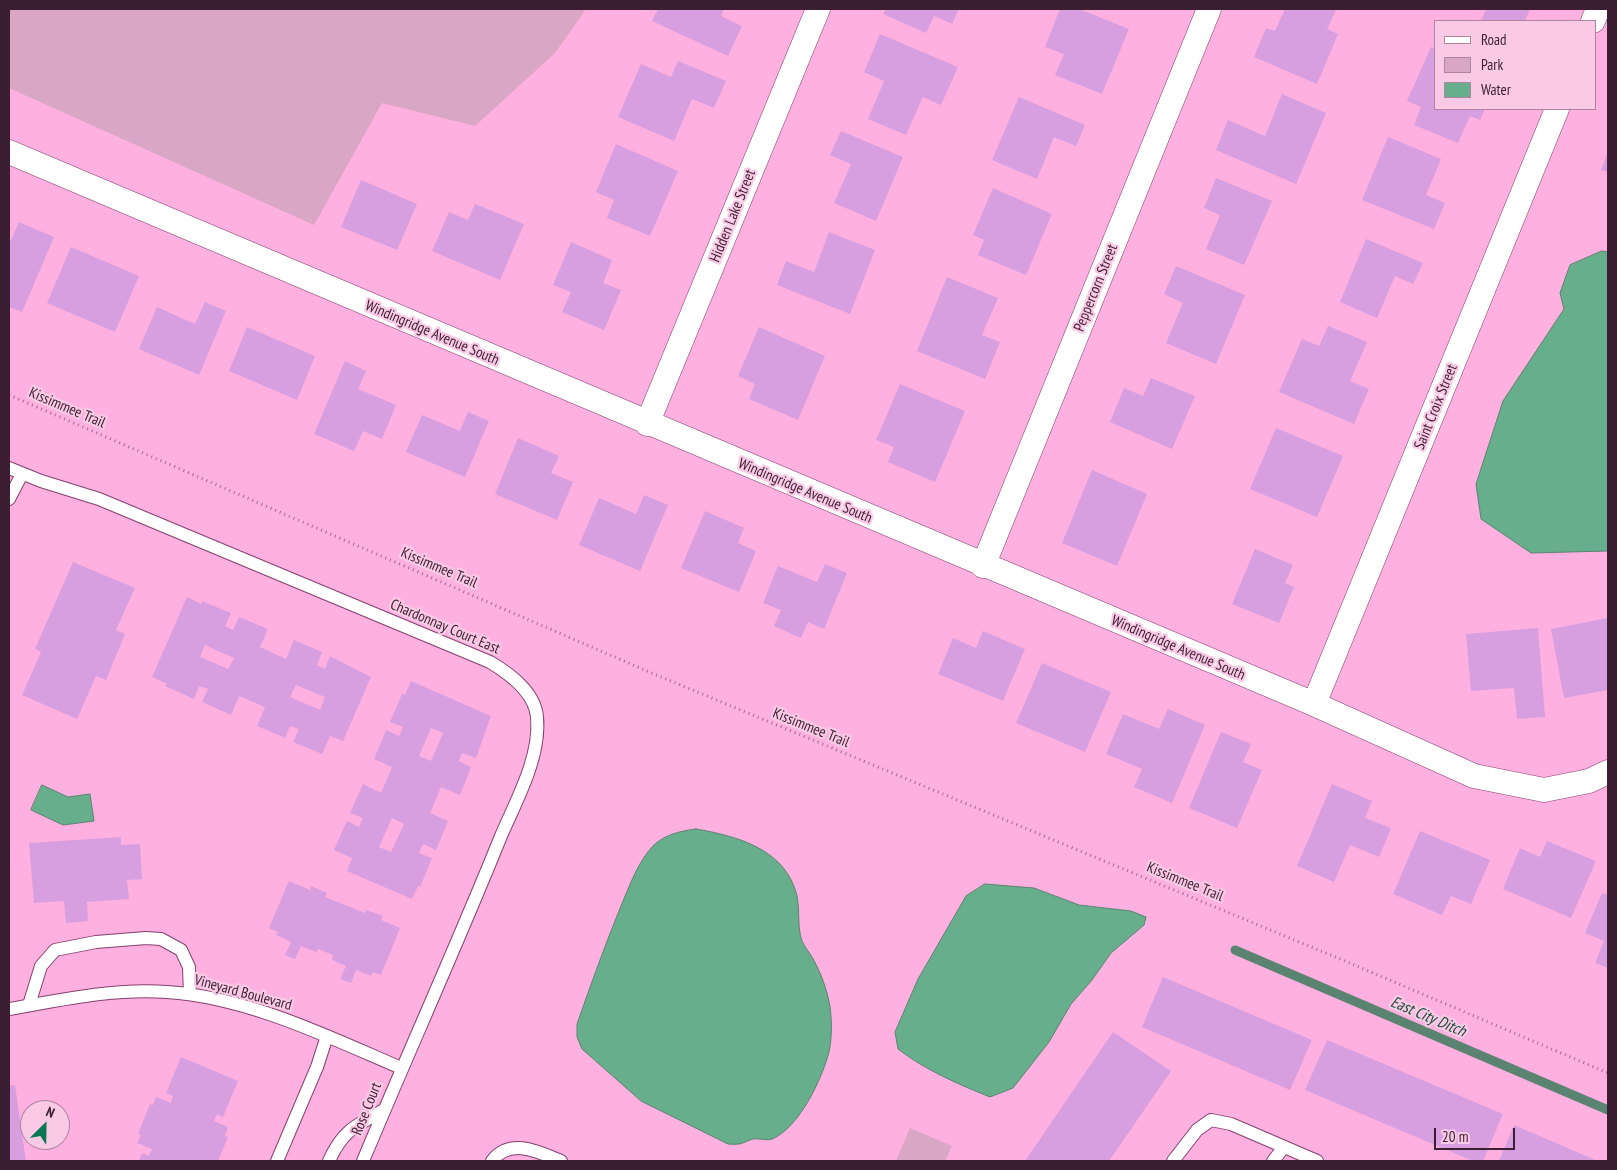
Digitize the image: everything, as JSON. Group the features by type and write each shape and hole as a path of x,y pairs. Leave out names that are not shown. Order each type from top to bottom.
{"street":[{"name":"Hidden Lake Street","path":"648,424 818,9"},
{"name":"Peppercorn Street","path":"983,566 1209,9"},
{"name":"Saint Croix Street","path":"1314,704 1558,110"},
{"name":"Windingridge Avenue South","path":"9,152 983,566 1314,704 1474,776 1544,790 1589,781 1608,772"}],"lane":[{"name":"Chardonnay Court East","path":"9,468 22,474 99,498 490,662 503,670 528,693 537,716 536,743 531,761 478,893 401,1068"},
{"path":"9,499 22,474"},
{"path":"29,1005 41,966 55,950 130,938 160,939 181,950 189,968 190,994"},
{"name":"Vineyard Boulevard","path":"9,1009 126,991 190,994 266,1014 327,1036 401,1068"},
{"path":"277,1161 317,1067 327,1036"},
{"name":"Rose Court","path":"363,1161 401,1068"},
{"path":"329,1161 335,1147 347,1132 384,1110"},
{"path":"1173,1161 1203,1124 1211,1120 1231,1124 1317,1161"},
{"path":"492,1161 501,1152 522,1147 561,1161"},
{"path":"1273,1161 1284,1147"}],"path":[{"name":"Kissimmee Trail","path":"9,395 663,678 1336,957 1608,1073"}],"green space":[{"path":"9,9 586,9 555,53 475,126 382,103 314,225 9,88"},
{"path":"910,1128 952,1146 945,1161 896,1161"}],"water":[{"path":"1602,251 1608,252 1608,551 1531,553 1481,519 1476,484 1503,401 1564,309 1560,293 1570,265"},
{"path":"42,785 68,797 90,794 94,821 63,825 31,810"},
{"path":"696,829 743,841 771,856 782,867 791,880 797,896 802,941 818,969 827,994 831,1012 831,1035 826,1063 808,1102 800,1114 791,1125 772,1139 753,1139 739,1144 728,1144 641,1101 582,1049 577,1037 577,1024 593,979 609,935 639,866 648,851 659,841 674,834"},
{"path":"985,884 1034,888 1079,905 1131,911 1146,917 1144,925 1111,953 1092,980 1071,1004 1049,1042 1013,1088 990,1097 942,1076 908,1057 898,1049 895,1032 918,979 966,896"}],"building":[{"path":"658,9 724,9 721,16 742,26 728,56 652,21"},
{"path":"886,9 959,9 952,24 934,16 926,33 883,14"},
{"path":"1060,9 1079,9 1129,29 1102,94 1055,75 1064,54 1045,47"},
{"path":"1285,9 1336,10 1327,29 1338,34 1317,84 1254,57 1266,28 1275,31"},
{"path":"1486,9 1530,9 1525,20 1481,20"},
{"path":"880,34 958,67 941,105 923,97 906,135 868,119 884,81 864,72"},
{"path":"1431,47 1434,49 1434,110 1485,110 1480,120 1470,116 1458,143 1414,125 1421,107 1407,101"},
{"path":"678,61 726,81 714,108 692,99 674,141 618,117 641,64 671,77"},
{"path":"1282,94 1326,113 1296,184 1216,150 1228,120 1265,136"},
{"path":"1019,97 1085,125 1076,146 1054,137 1037,179 992,160"},
{"path":"841,131 903,157 876,221 834,203 851,164 830,155"},
{"path":"1388,137 1441,159 1426,195 1445,203 1434,229 1362,200"},
{"path":"616,144 678,171 650,236 607,218 614,200 596,192"},
{"path":"1608,152 1608,172 1601,170"},
{"path":"1216,178 1272,201 1244,265 1206,249 1220,215 1204,208"},
{"path":"361,180 417,204 397,250 341,227"},
{"path":"993,188 1052,214 1026,275 978,255 984,240 973,235"},
{"path":"475,204 524,224 500,280 432,251 449,212 468,220"},
{"path":"19,222 54,237 22,312 9,307 9,239 11,240"},
{"path":"829,232 875,250 850,314 777,285 786,261 814,272"},
{"path":"1366,239 1423,263 1413,284 1395,276 1377,318 1340,302"},
{"path":"571,242 612,260 603,283 621,290 604,330 562,312 571,292 553,285"},
{"path":"71,247 139,276 115,332 47,303"},
{"path":"1176,266 1245,295 1216,364 1166,343 1183,303 1164,294"},
{"path":"947,277 998,298 982,335 1000,342 985,379 917,351"},
{"path":"205,302 226,311 199,375 139,349 157,307 195,324"},
{"path":"1328,326 1367,342 1350,381 1369,389 1354,424 1279,392 1302,339 1319,346"},
{"path":"247,327 315,356 297,400 229,371"},
{"path":"759,327 825,356 798,420 749,399 755,384 738,376"},
{"path":"345,361 366,371 358,389 396,405 382,439 363,431 354,451 314,434"},
{"path":"1151,378 1195,396 1172,449 1110,422 1124,388 1143,396"},
{"path":"900,384 965,411 935,482 888,462 894,447 876,440"},
{"path":"468,412 489,421 465,477 406,452 422,415 460,431"},
{"path":"1276,428 1343,456 1317,517 1250,489"},
{"path":"518,438 559,456 551,473 573,482 557,520 495,494"},
{"path":"1092,470 1147,494 1117,566 1062,543"},
{"path":"644,495 668,505 640,571 579,545 599,498 636,514"},
{"path":"705,511 744,528 738,543 756,551 739,592 681,568"},
{"path":"1255,549 1293,565 1285,583 1294,587 1279,623 1232,604"},
{"path":"73,562 135,588 116,630 125,634 106,680 96,676 77,719 22,695 41,652 35,649"},
{"path":"825,564 847,573 824,629 808,622 801,638 774,626 781,610 763,603 778,566 817,582"},
{"path":"187,597 201,604 202,601 231,613 225,626 233,630 239,617 268,629 260,647 286,659 294,640 322,652 317,665 325,669 330,656 371,677 343,741 330,736 322,754 293,742 299,729 290,726 285,738 257,726 265,707 239,696 231,715 202,702 208,689 199,686 194,699 165,686 167,684 152,677","holes":["205,645 234,658 228,669 200,657","296,685 325,697 320,710 290,697"]},
{"path":"1608,618 1608,690 1564,698 1551,629"},
{"path":"1538,628 1545,717 1517,719 1514,688 1471,691 1466,634"},
{"path":"983,631 1025,649 1003,701 938,674 953,638 976,648"},
{"path":"1042,663 1111,692 1085,752 1016,723"},
{"path":"411,681 491,716 476,758 462,753 459,761 471,767 460,795 441,787 430,813 448,821 436,850 423,844 419,853 432,858 420,887 418,886 412,899 347,871 352,858 334,850 347,821 359,827 363,818 350,813 363,784 381,793 392,767 374,759 386,730 399,736 403,727 390,722 402,694 405,695","holes":["431,728 443,733 431,761 419,756","392,818 404,824 391,852 379,847"]},
{"path":"1168,709 1205,725 1172,803 1134,787 1142,769 1106,754 1123,714 1159,729"},
{"path":"1221,732 1251,744 1243,762 1262,770 1237,828 1189,808"},
{"path":"1332,784 1372,801 1365,818 1391,828 1379,857 1350,845 1334,882 1297,866"},
{"path":"1420,831 1490,860 1471,904 1451,896 1442,915 1393,894"},
{"path":"121,837 121,845 140,844 142,879 127,880 129,899 87,902 88,921 66,923 64,901 34,903 29,843"},
{"path":"1547,841 1596,861 1571,918 1503,889 1520,848 1540,857"},
{"path":"289,881 310,890 311,886 327,893 325,897 365,913 367,910 383,916 381,920 400,928 381,975 373,972 371,976 356,970 351,983 340,979 346,966 332,960 333,955 318,949 316,952 301,946 295,959 285,955 291,942 276,935 278,932 269,928"},
{"path":"1602,893 1608,895 1608,968 1595,963 1604,941 1585,933"},
{"path":"1163,977 1312,1040 1290,1090 1142,1027"},
{"path":"1113,1032 1171,1071 1109,1161 1025,1161"},
{"path":"1327,1040 1503,1114 1483,1161 1473,1161 1305,1090"},
{"path":"181,1057 238,1081 223,1117 217,1114 214,1121 228,1127 225,1136 228,1137 218,1161 139,1161 142,1153 149,1156 152,1149 137,1143 141,1135 138,1134 150,1104 153,1105 156,1097 171,1103 173,1096 166,1093"},
{"path":"15,1085 20,1120 20,1150 24,1150 26,1161 9,1161 9,1086"},
{"path":"1514,1125 1598,1161 1499,1161"}],"waterway":[{"name":"East City Ditch","path":"1235,950 1608,1110"}]}
